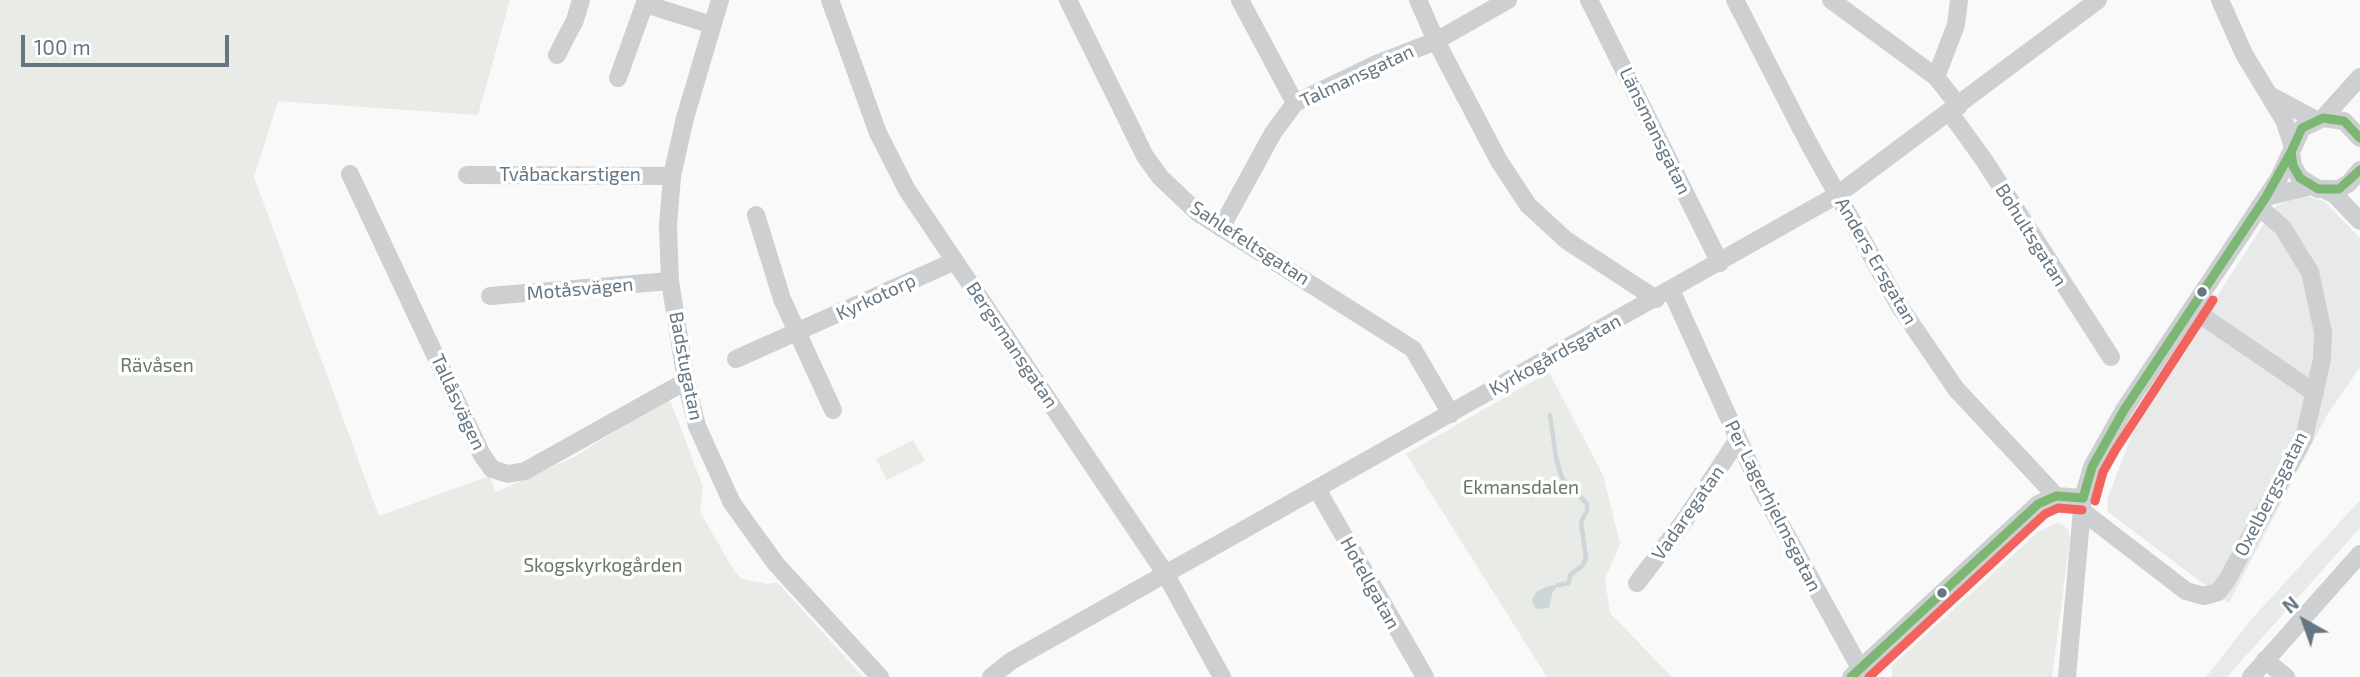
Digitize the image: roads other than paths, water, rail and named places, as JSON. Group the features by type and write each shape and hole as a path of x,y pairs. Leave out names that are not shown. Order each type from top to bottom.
{"street":[{"path":"557,55 575,20 581,0"},
{"name":"Badstugatan","path":"720,0 690,99 672,176 668,226 670,281 686,381 697,426 733,503 776,564 880,677"},
{"name":"Bergsmansgatan","path":"830,0 890,160 1165,573 1222,677"},
{"name":"Sahlefeltsgatan","path":"1068,0 1145,156 1180,198 1221,228 1413,349 1451,414"},
{"path":"1240,0 1295,103"},
{"path":"1418,0 1436,41 1499,161 1528,205 1566,240 1664,294"},
{"name":"Talmansgatan","path":"1221,228 1273,133 1295,103 1374,65 1436,41 1508,0"},
{"name":"Länsmansgatan","path":"1589,0 1720,263"},
{"name":"Anders Ersgatan","path":"1735,0 1837,195 1900,307 1956,389 2056,496"},
{"name":"Bohultsgatan","path":"1831,0 1936,77 1984,160 2111,357"},
{"path":"1936,77 1956,25 1959,0"},
{"name":"Kyrkogårdsgatan","path":"991,677 1012,661 1165,573 1837,195 2098,0"},
{"path":"2220,0 2244,54 2284,120 2296,172 2318,188 2335,195 2360,221"},
{"path":"618,78 645,2 712,25"},
{"path":"2067,677 2083,505 2092,467 2263,202 2302,128 2319,119 2360,77"},
{"path":"2271,96 2319,119 2344,121 2360,136"},
{"path":"2263,202 2349,183 2360,170"},
{"name":"Tallåsvägen","path":"350,174 482,455 492,469 508,474 525,471 686,381"},
{"name":"Tvåbackarstigen","path":"467,175 672,176"},
{"name":"Oxelbergsgatan","path":"2083,505 2186,591 2204,596 2218,592 2304,438 2315,393 2323,332 2310,272 2283,228 2263,202"},
{"path":"756,215 770,267 833,410"},
{"name":"Kyrkotorp","path":"736,359 955,261"},
{"name":"Motåsvägen","path":"490,296 670,281"},
{"name":"Per Lagerhjelmsgatan","path":"1664,294 1760,487 1860,674"},
{"path":"2192,309 2315,393"},
{"name":"Vadaregatan","path":"1637,583 1685,521 1737,441"},
{"name":"Hotellgatan","path":"1317,488 1425,677"},
{"path":"1860,674 2038,504 2056,496 2083,505"},
{"path":"2251,677 2360,554"},
{"path":"2264,660 2286,677"}],"waterway":[{"path":"1550,415 1556,458 1562,478 1587,504 1587,511 1581,522 1586,558 1583,565 1570,575 1569,583 1558,585"}],"park label":[{"name":"Rävåsen","path":"157,366"},
{"name":"Ekmansdalen","path":"1521,488"},
{"name":"Skogskyrkogården","path":"603,566"}]}
